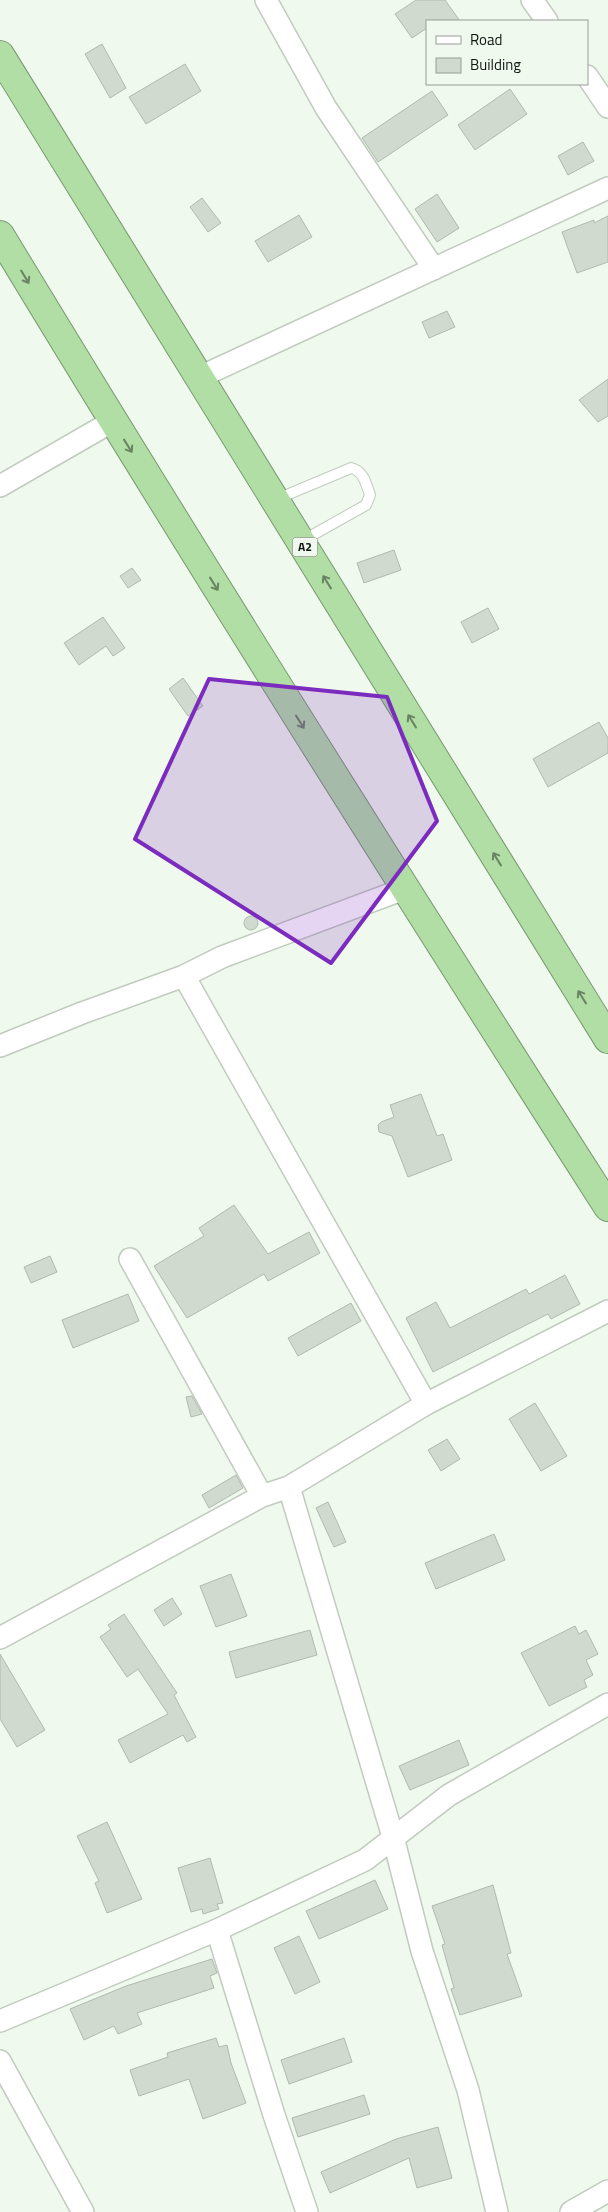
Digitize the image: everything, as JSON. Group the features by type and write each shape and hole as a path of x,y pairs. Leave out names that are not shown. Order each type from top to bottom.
{"highway":[{"name":"A2","path":"0,55 605,1029"},
{"path":"0,235 113,421 404,889 608,1207"}],"street":[{"path":"266,0 326,108 434,269"},
{"path":"532,0 547,20"},
{"path":"588,77 608,107"},
{"path":"200,377 608,188"},
{"path":"0,486 113,421"},
{"path":"0,1046 82,1013 184,976 222,957 404,889"},
{"path":"184,976 426,1404"},
{"path":"130,1259 262,1496"},
{"path":"0,1638 262,1496 289,1486 426,1404 608,1311"},
{"path":"289,1486 393,1837 422,1951 468,2090 497,2212"},
{"path":"0,2021 217,1930 365,1860 449,1795 608,1704"},
{"path":"217,1930 274,2115 307,2212"},
{"path":"0,2062 83,2212"},
{"path":"571,2212 608,2191"}],"lane":[{"path":"276,500 351,468 358,469 362,473 370,495 366,505 301,541"}],"highlighted area":[{"path":"209,679 387,697 437,821 331,963 135,839"}],"building":[{"path":"416,0 445,0 459,20 426,20 426,29 412,38 395,14"},
{"path":"102,44 126,88 110,98 85,54"},
{"path":"185,64 201,91 146,124 129,97"},
{"path":"510,89 527,114 475,150 458,125"},
{"path":"432,91 448,115 378,162 362,138"},
{"path":"583,142 594,161 568,175 558,156"},
{"path":"437,194 459,228 437,242 415,209"},
{"path":"202,198 221,223 208,232 190,207"},
{"path":"299,215 312,237 268,262 255,241"},
{"path":"608,216 608,262 577,273 562,232 594,220 594,223"},
{"path":"447,311 455,327 429,338 422,322"},
{"path":"608,379 608,416 598,422 579,400"},
{"path":"394,550 401,570 364,583 357,563"},
{"path":"132,568 141,580 128,588 120,576"},
{"path":"488,608 499,629 472,643 461,622"},
{"path":"103,617 125,648 113,656 106,646 79,665 64,643"},
{"path":"183,678 203,706 188,716 169,689"},
{"path":"599,722 608,738 608,753 548,787 533,759"},
{"path":"248,916 254,916 258,923 254,930 248,930 244,926 244,920"},
{"path":"421,1094 437,1136 443,1134 452,1160 408,1177 392,1136 379,1132 378,1125 394,1117 390,1105"},
{"path":"234,1205 268,1254 309,1232 320,1253 268,1281 264,1274 187,1318 154,1266 204,1236 199,1228"},
{"path":"50,1256 57,1272 31,1283 24,1267"},
{"path":"565,1275 580,1304 551,1319 548,1314 433,1372 406,1318 436,1302 450,1328 526,1289 529,1294"},
{"path":"128,1294 139,1321 73,1348 62,1320"},
{"path":"351,1303 361,1321 298,1356 288,1338"},
{"path":"192,1396 202,1414 191,1417 186,1397"},
{"path":"535,1403 567,1456 541,1471 509,1419"},
{"path":"447,1439 460,1459 441,1471 428,1450"},
{"path":"236,1475 243,1488 209,1508 202,1495"},
{"path":"328,1502 346,1542 334,1547 316,1508"},
{"path":"494,1534 505,1560 436,1589 425,1563"},
{"path":"231,1574 247,1616 216,1627 200,1586"},
{"path":"172,1598 182,1614 164,1626 154,1610"},
{"path":"124,1614 177,1693 174,1695 196,1737 187,1742 183,1735 130,1763 118,1740 168,1714 138,1669 127,1677 100,1637 111,1629 108,1625"},
{"path":"575,1626 579,1634 586,1630 598,1654 586,1660 593,1675 584,1680 587,1687 549,1706 521,1653"},
{"path":"310,1630 317,1655 236,1678 229,1652"},
{"path":"0,1654 45,1730 17,1747 0,1719"},
{"path":"459,1740 469,1765 410,1790 399,1766"},
{"path":"107,1822 142,1899 107,1913 95,1883 99,1881 77,1836"},
{"path":"210,1858 223,1903 217,1904 219,1909 203,1914 202,1909 191,1912 178,1868"},
{"path":"375,1880 388,1909 319,1939 306,1911"},
{"path":"493,1885 511,1953 507,1954 522,1996 460,2015 451,1989 454,1988 442,1945 445,1944 432,1906"},
{"path":"299,1936 320,1982 295,1994 274,1948"},
{"path":"212,1959 217,1973 210,1976 214,1988 137,2013 142,2024 118,2034 114,2026 84,2040 70,2009 126,1986"},
{"path":"216,2038 219,2047 227,2045 231,2063 246,2103 203,2119 189,2079 139,2096 130,2070 168,2057 167,2053"},
{"path":"344,2038 352,2062 289,2084 281,2060"},
{"path":"364,2095 370,2114 298,2137 292,2118"},
{"path":"438,2127 452,2178 417,2188 409,2158 330,2193 321,2172 396,2139"}]}
